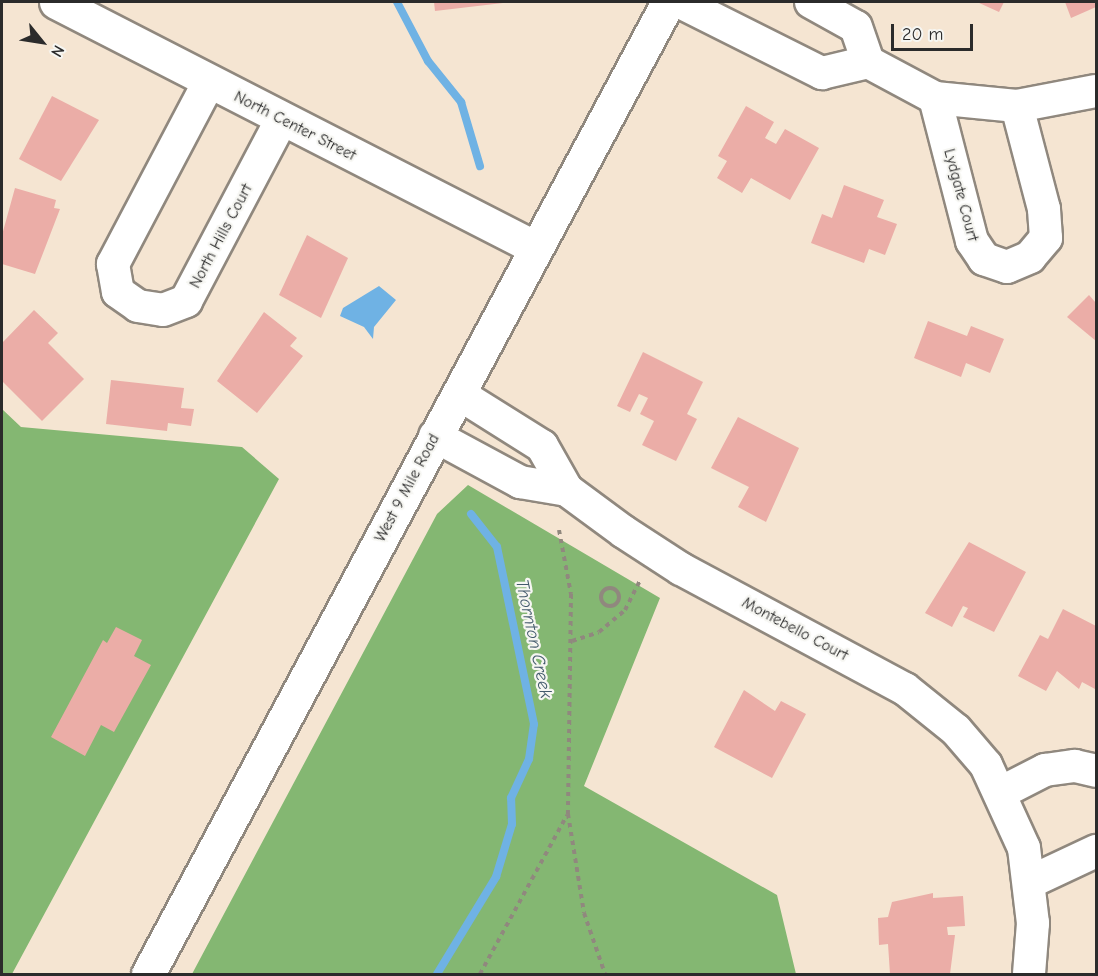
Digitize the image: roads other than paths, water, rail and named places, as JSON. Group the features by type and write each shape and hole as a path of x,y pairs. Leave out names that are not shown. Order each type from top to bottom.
{"street":[{"name":"North Center Street","path":"56,2 536,248"},
{"name":"West 9 Mile Road","path":"148,975 668,2"},
{"path":"680,2 822,73 868,62 935,98 1017,106 1096,91"},
{"path":"811,2 856,27 868,62"},
{"name":"North Hills Court","path":"209,82 113,264 118,292 138,306 163,310 186,300 282,119"},
{"name":"Lydgate Court","path":"935,98 972,241 984,259 1007,267 1030,257 1046,238 1044,209 1017,106"},
{"name":"Montebello Court","path":"459,394 542,446 567,490"},
{"name":"Montebello Court","path":"435,436 520,482 567,490 681,569 905,689 956,730 986,765 1023,849 1030,882 1029,975"},
{"path":"1000,793 1045,770 1075,766 1096,771"},
{"path":"1030,882 1096,851"}],"water":[{"path":"379,286 396,300 374,327 373,339 364,327 340,316 343,308"}],"waterway":[{"name":"Thornton Creek","path":"397,2 428,61 461,102 480,166"},
{"name":"Thornton Creek","path":"437,974 496,877 512,824 511,798 529,759 534,724 497,547 471,514"}]}
